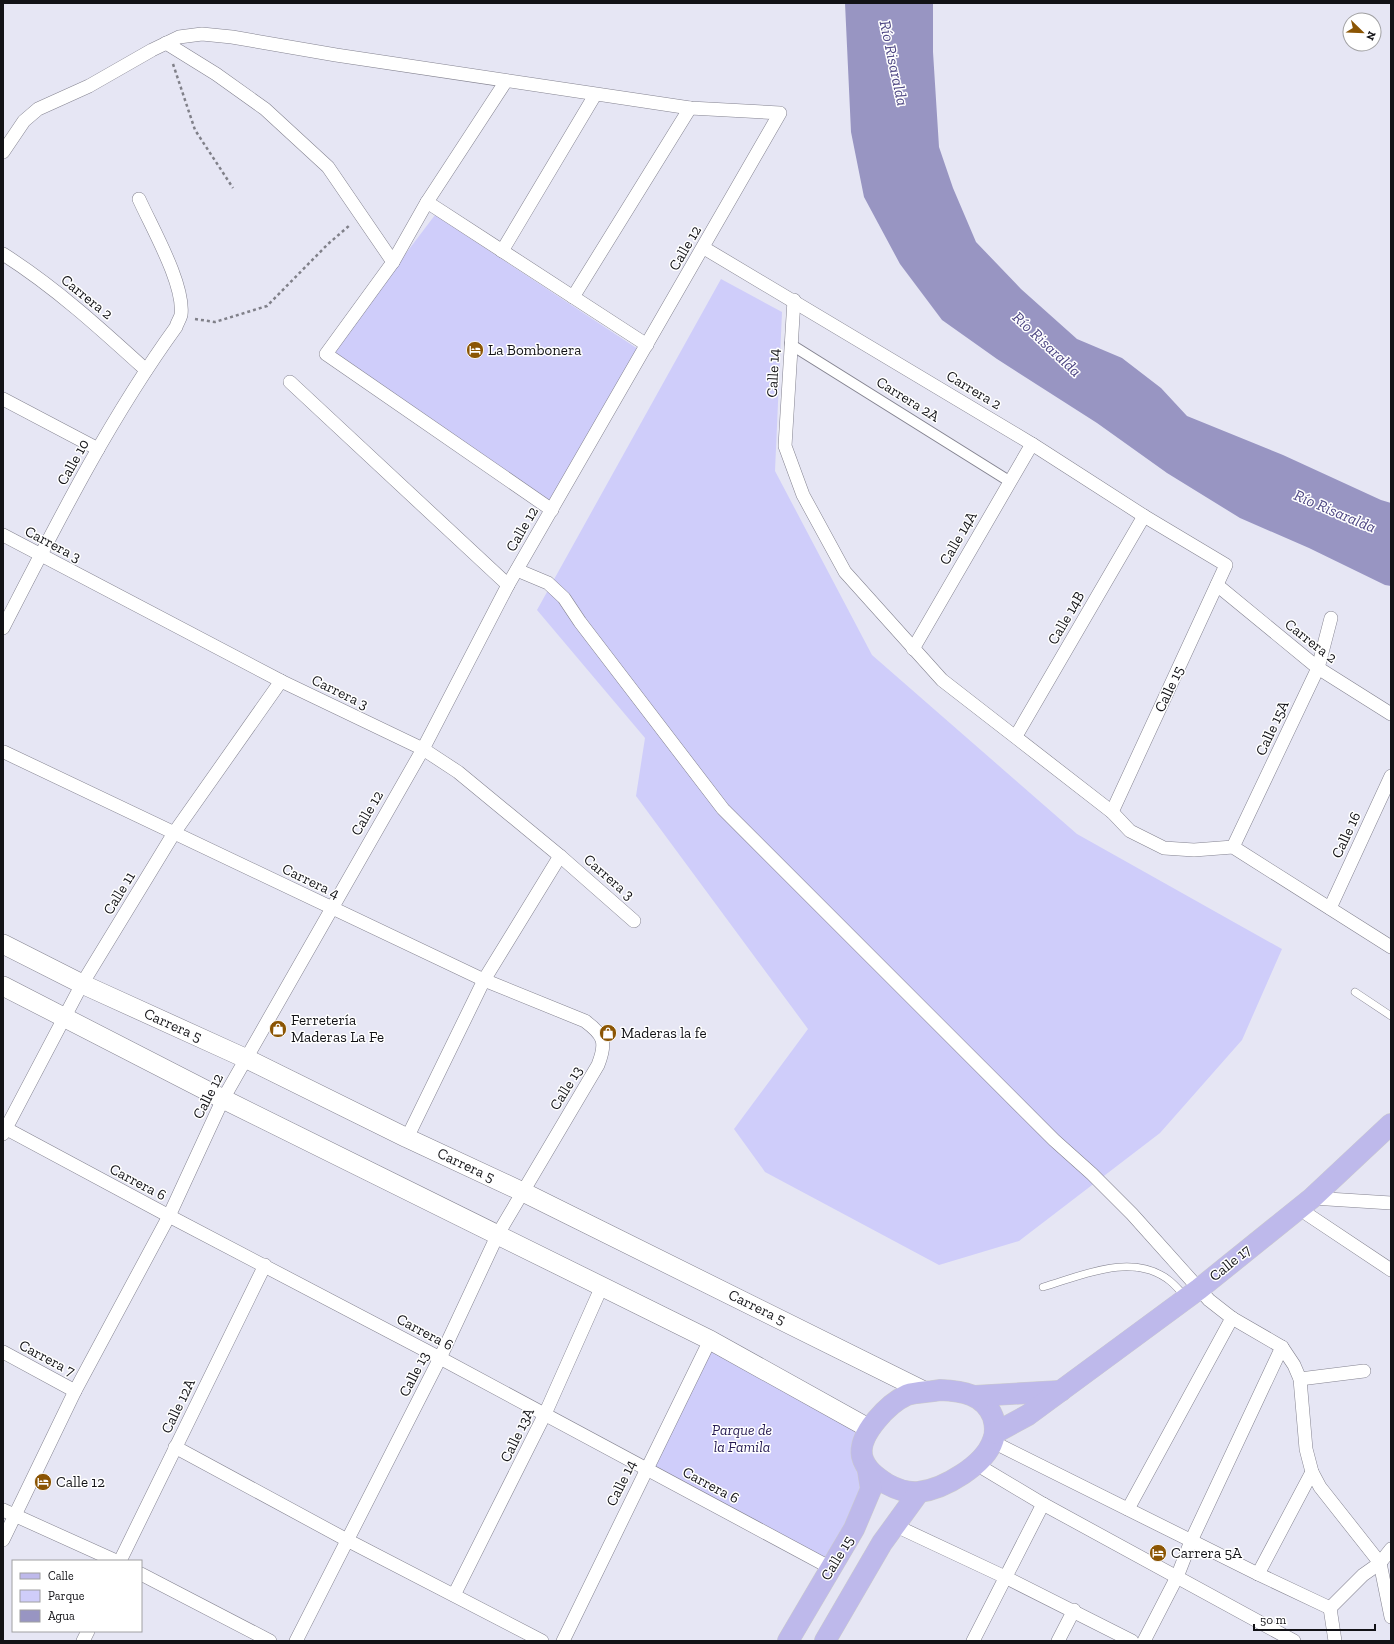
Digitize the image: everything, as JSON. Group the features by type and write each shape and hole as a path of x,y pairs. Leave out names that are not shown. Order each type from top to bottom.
{"main road":[{"name":"Carrera 5","path":"3,944 82,984 247,1059 407,1138 523,1192 926,1392"},
{"path":"3,986 223,1099 710,1340 870,1429"},
{"name":"Calle 17","path":"994,1437 1061,1391 1193,1293 1305,1203 1391,1124"},
{"path":"975,1396 985,1403 991,1412 994,1421 994,1437 976,1464 956,1478 919,1492 894,1488 868,1470 862,1455 865,1441 870,1429 877,1418 891,1405 907,1395 926,1392 953,1391 975,1396 1061,1391"},
{"name":"Calle 15","path":"788,1641 854,1529 871,1489 868,1470"},
{"name":"Calle 15","path":"825,1641 894,1525 919,1492"}],"street":[{"path":"3,152 24,120 38,109 88,86 179,37 202,34 232,37 594,95 690,108 573,297"},
{"path":"166,43 216,74 265,110 328,167 393,262"},
{"path":"506,81 427,202 393,262 326,354 552,510"},
{"path":"502,251 594,95"},
{"name":"Calle 12","path":"3,1540 75,1391 169,1216 223,1099 423,749 508,585 704,248 780,113 690,108"},
{"path":"139,199 175,277 180,298 181,316"},
{"path":"427,202 647,345"},
{"name":"Carrera 2","path":"704,248 794,300 1032,444 1144,516 1226,565"},
{"name":"Carrera 2","path":"3,254 59,294 146,370"},
{"name":"Calle 14","path":"794,300 790,344 785,446 803,495 845,572 912,649"},
{"name":"Calle 10","path":"3,628 40,555 98,449 130,393 176,327 181,316"},
{"name":"Carrera 2A","path":"790,344 1009,481"},
{"path":"290,382 508,585"},
{"path":"3,399 98,449"},
{"name":"Calle 14A","path":"912,649 1032,444"},
{"name":"Calle 14B","path":"1016,736 1144,516"},
{"name":"Carrera 3","path":"3,535 281,681 423,749 458,772 560,856 634,921"},
{"name":"Calle 15","path":"1112,812 1226,565"},
{"path":"517,570 548,583 564,598 580,622 723,809 1048,1134 1097,1179 1132,1214 1193,1293 1282,1347 1294,1365 1300,1379 1306,1449 1312,1472 1320,1487 1380,1562 1391,1616"},
{"name":"Carrera 2","path":"1217,585 1318,668 1391,714"},
{"name":"Calle 15A","path":"1233,847 1318,668 1331,618"},
{"path":"912,649 942,680 1112,812 1130,831 1164,848 1194,850 1233,847 1391,947"},
{"name":"Calle 11","path":"4,1130 82,984 174,833 281,681"},
{"name":"Carrera 4","path":"4,752 484,980 584,1021 597,1030 603,1039"},
{"name":"Calle 16","path":"1330,908 1391,776"},
{"path":"407,1138 484,980 560,856"},
{"name":"Calle 13","path":"296,1641 440,1358 498,1234 598,1065 604,1051 603,1039"},
{"name":"Carrera 6","path":"4,1130 440,1358 831,1568"},
{"path":"1305,1203 1391,1203"},
{"path":"1305,1203 1391,1270"},
{"name":"Calle 12A","path":"120,1560 175,1447 266,1266"},
{"name":"Calle 13A","path":"454,1595 545,1414 602,1286"},
{"path":"1128,1509 1232,1318"},
{"name":"Calle 14","path":"563,1641 646,1468 710,1340"},
{"path":"1144,1641 1177,1577 1191,1541 1282,1347"},
{"name":"Carrera 7","path":"3,1352 75,1391"},
{"path":"1300,1379 1364,1371"},
{"path":"994,1437 1128,1509 1330,1608"},
{"path":"175,1447 348,1540 542,1641"},
{"path":"976,1464 1044,1504 1294,1641"},
{"path":"1258,1574 1312,1472"},
{"path":"973,1641 1044,1504"},
{"path":"3,1510 114,1560"},
{"path":"894,1525 1074,1610 1132,1641"},
{"path":"1330,1608 1363,1575 1380,1562 1391,1549"},
{"path":"142,1575 270,1641"},
{"path":"1330,1608 1335,1641"},
{"path":"1058,1641 1074,1610"},
{"path":"83,1641 88,1632"}],"lane":[{"path":"1355,992 1391,1016"},
{"path":"1043,1287 1112,1268 1133,1266 1152,1271 1193,1293"}],"path":[{"path":"166,43 194,130 234,188"},
{"path":"181,316 215,322 267,306 328,244 361,215"}],"green space":[{"path":"435,215 638,349 551,506 331,352"},
{"path":"721,279 782,312 775,471 872,655 1077,834 1282,949 1242,1040 1160,1133 1019,1241 939,1265 765,1172 734,1129 808,1029 636,796 645,738 537,610"},
{"name":"Parque de la Famila","path":"710,1340 870,1429 868,1470 831,1568 647,1468"}],"water":[{"name":"Río Risaralda","path":"845,3 933,3 933,52 939,147 953,188 976,242 1021,289 1077,339 1122,358 1161,388 1187,416 1283,455 1381,500 1391,503 1391,586 1385,585 1309,548 1240,518 1167,473 1097,423 997,359 942,320 900,264 864,197 851,132"}],"place":[{"name":"La Bombonera","path":"475,350"},
{"name":"Ferretería Maderas La Fe","path":"278,1029"},
{"name":"Maderas la fe","path":"608,1033"},
{"name":"Calle 12","path":"43,1482"},
{"name":"Carrera 5A","path":"1158,1553"}]}
